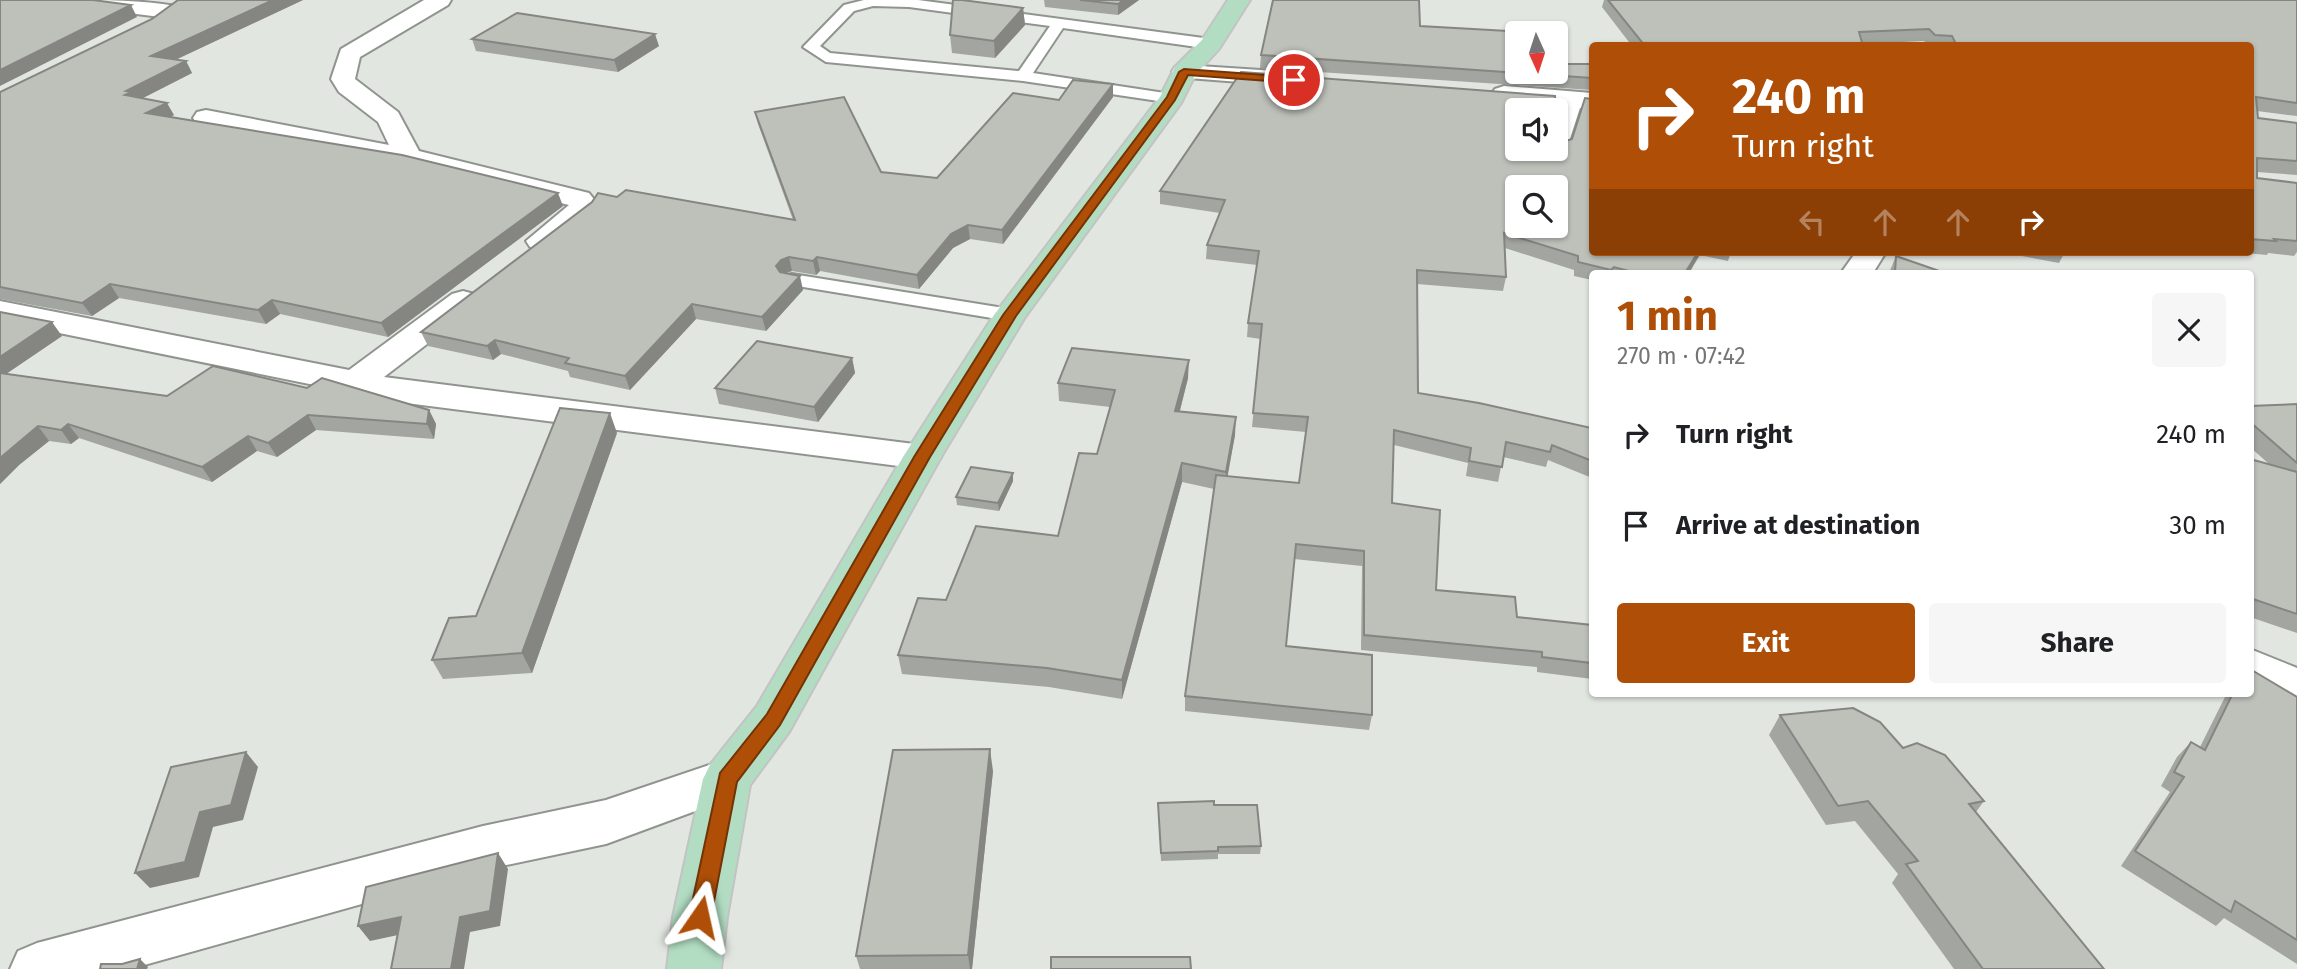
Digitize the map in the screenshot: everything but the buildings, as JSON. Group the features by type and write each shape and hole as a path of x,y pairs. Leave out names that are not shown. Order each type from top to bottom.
{"main road":[{"path":"694,969 700,917 727,779 773,719 922,457 1010,315 1211,44 1239,0"}],"street":[{"path":"81,0 176,6"},
{"path":"408,157 389,118 348,88 343,79 344,74 349,54 440,0"},
{"path":"137,29 176,6"},
{"path":"1178,85 1308,81"},
{"path":"1474,92 1581,100 1568,125"},
{"path":"206,118 408,157 579,198 584,207 516,260"},
{"path":"356,382 484,285"},
{"path":"0,311 398,391 922,457"},
{"path":"2254,668 2297,688"},
{"path":"37,969 483,848 606,822 727,779"}],"lane":[{"path":"1178,85 1023,76 826,57 811,47 849,8 873,2 909,3 1211,44"},
{"path":"1023,76 1060,22"},
{"path":"792,280 1010,315"}],"route":[{"path":"700,917 727,779 773,719 922,457 1010,315 1172,98 1184,72 1294,80"}]}
